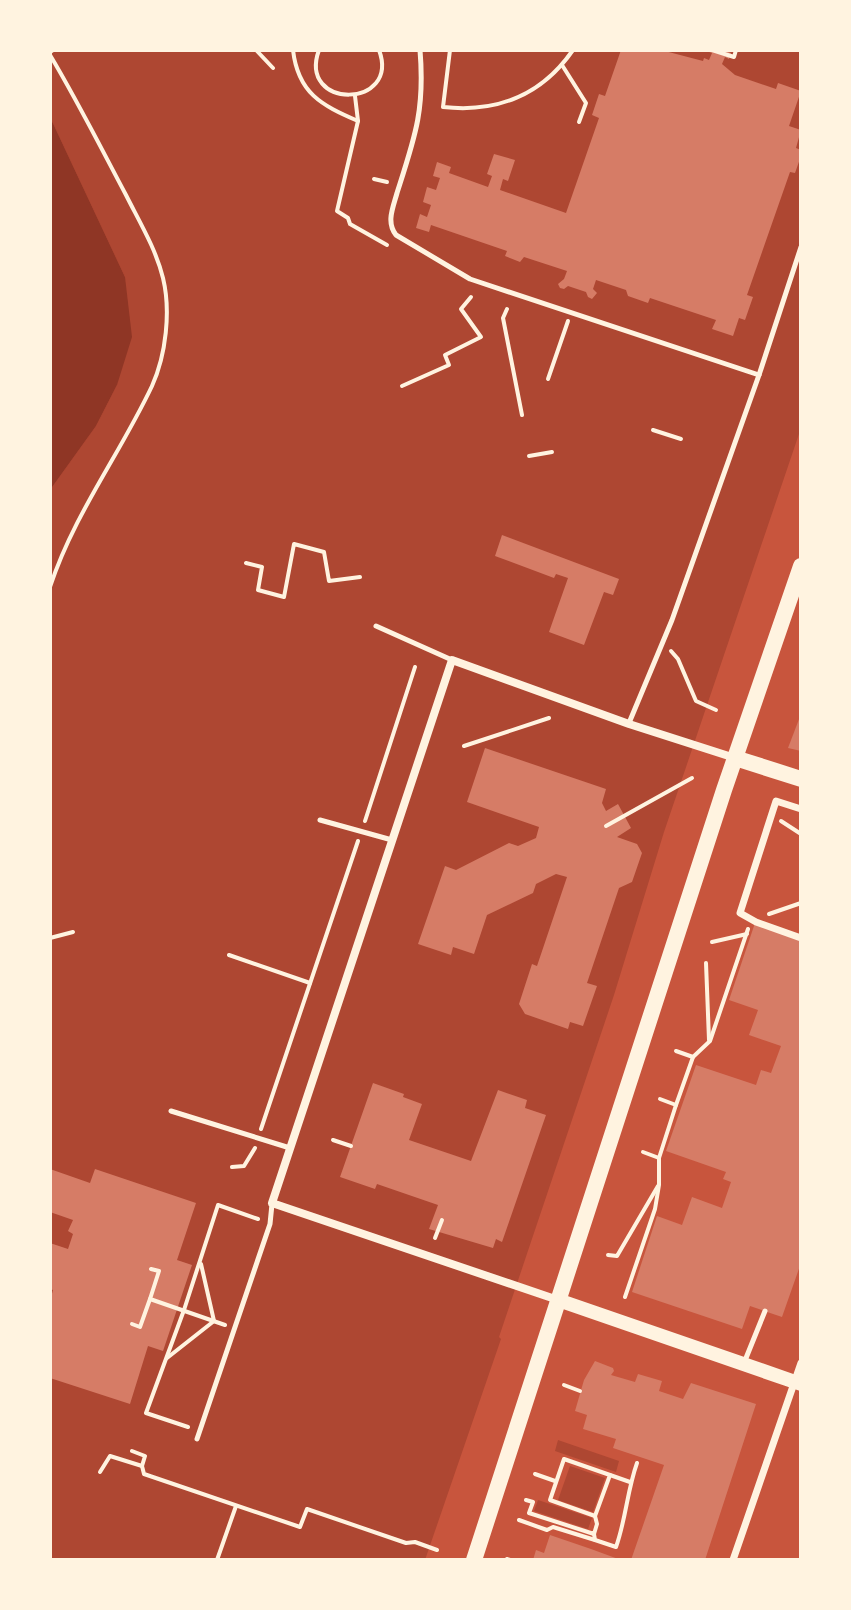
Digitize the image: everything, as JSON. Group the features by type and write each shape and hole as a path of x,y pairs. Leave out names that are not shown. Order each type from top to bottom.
{"main road":[{"path":"473,1555 801,566"},
{"path":"735,758 801,779"},
{"path":"558,1300 797,1383"}],"street":[{"path":"558,1300 272,1203 452,660 629,724 735,758"},
{"path":"801,809 776,801 740,913 801,938"},
{"path":"733,1560 797,1383 801,1363"}],"lane":[{"path":"420,50 421,106 413,148 390,216 392,230 405,243 456,273 759,375"},
{"path":"629,724 672,620 801,247"},
{"path":"376,626 452,660"},
{"path":"320,820 392,840"},
{"path":"171,1111 290,1148"},
{"path":"197,1439 270,1224 272,1203"},
{"path":"744,1364 765,1311"}],"path":[{"path":"256,50 273,68"},
{"path":"260,56 263,50"},
{"path":"293,50 295,66 303,84 317,100 358,121"},
{"path":"319,50 316,65 322,82 337,94 355,96 365,92 379,77 382,67 379,50"},
{"path":"450,50 443,107 485,109 512,100 539,85 562,65 573,50"},
{"path":"712,50 734,57 736,50"},
{"path":"50,587 81,513 154,382 161,358 167,306 163,276 150,241 51,52"},
{"path":"716,62 719,53"},
{"path":"562,65 586,103 579,122"},
{"path":"355,96 358,121 337,211 348,218 350,224 387,245"},
{"path":"402,386 449,365 445,355 481,337 461,309 471,297"},
{"path":"507,309 503,318 522,415"},
{"path":"548,379 571,314"},
{"path":"653,430 681,439"},
{"path":"529,456 552,452"},
{"path":"246,563 262,567 258,590 284,597 294,544 324,552 329,581 360,577"},
{"path":"662,640 678,659 696,701 716,710"},
{"path":"232,1167 244,1166 259,1138 415,667"},
{"path":"464,746 549,718"},
{"path":"606,826 692,778"},
{"path":"625,1297 655,1209 659,1158 676,1105 693,1057 710,1041 751,920 801,903"},
{"path":"50,938 73,932"},
{"path":"712,942 747,934"},
{"path":"229,955 310,983"},
{"path":"706,963 710,1041"},
{"path":"676,1051 693,1057"},
{"path":"660,1099 676,1105"},
{"path":"333,1140 351,1146"},
{"path":"643,1152 659,1158"},
{"path":"608,1255 617,1256 659,1185"},
{"path":"188,1427 146,1413 218,1205 259,1220"},
{"path":"435,1238 442,1220"},
{"path":"200,1261 214,1321"},
{"path":"132,1324 140,1327 150,1299 159,1271 151,1269"},
{"path":"150,1299 235,1329"},
{"path":"165,1360 214,1321"},
{"path":"564,1385 580,1391"},
{"path":"132,1451 145,1456 142,1466 144,1474 300,1527 307,1509 406,1543 415,1542 437,1550"},
{"path":"100,1472 110,1456 142,1466"},
{"path":"595,1516 550,1500 564,1459 630,1482"},
{"path":"526,1500 533,1502 529,1513 616,1547 626,1519 630,1482 637,1463"},
{"path":"535,1474 556,1481"},
{"path":"595,1537 595,1516 610,1475"},
{"path":"217,1560 236,1505"},
{"path":"519,1520 547,1530 553,1527 595,1537"}],"shaded area":[{"path":"50,50 801,50 801,428 664,832 614,995 425,1560 50,1560 50,490 96,426 117,385 125,277 50,117"},
{"path":"50,117 125,277 132,337 117,385 96,426 50,490"},
{"path":"558,1440 619,1461 616,1472 555,1451"},
{"path":"570,1466 605,1478 593,1512 558,1500"},
{"path":"538,1500 592,1518 588,1529 534,1511"}],"building":[{"path":"621,50 661,50 703,61 704,58 709,60 712,53 704,50 723,50 731,53 722,64 735,75 776,89 778,83 801,91 789,126 801,130 796,148 801,150 801,156 795,173 790,172 747,295 753,297 745,320 739,318 733,336 712,329 716,320 650,298 648,303 628,296 626,290 596,280 593,289 597,293 592,299 586,292 568,286 560,288 558,284 567,271 524,257 520,262 505,256 507,251 431,225 429,232 416,228 420,214 427,217 431,205 423,202 427,187 436,190 440,178 433,176 437,162 451,167 449,173 488,187 492,176 487,174 494,154 515,160 508,181 503,179 500,190 566,213 599,118 592,115 599,94 605,96"},
{"path":"502,535 619,579 613,595 604,592 584,645 549,632 568,578 556,574 554,578 495,556"},
{"path":"801,714 801,751 788,748"},
{"path":"485,748 606,789 602,803 606,811 618,804 631,828 617,837 637,844 642,853 632,882 619,888 587,983 597,986 583,1026 570,1022 568,1029 525,1014 519,1004 532,964 537,966 567,877 556,874 536,884 533,893 487,915 474,954 453,947 451,955 418,944 445,866 456,870 509,843 518,846 536,838 539,827 467,802"},
{"path":"755,923 801,939 801,1263 782,1317 750,1306 742,1329 632,1292 657,1216 682,1225 692,1197 722,1208 731,1182 723,1179 726,1172 666,1151 696,1065 756,1085 761,1070 771,1073 781,1046 749,1035 758,1010 729,1000"},
{"path":"373,1083 422,1104 409,1140 471,1161 498,1090 527,1100 525,1108 546,1115 502,1242 496,1239 493,1248 429,1229 438,1205 377,1184 375,1189 340,1177"},
{"path":"50,1169 90,1183 95,1169 196,1203 177,1260 192,1265 163,1351 148,1346 130,1404 50,1378 50,1301 53,1290 50,1289 50,1243 68,1249 73,1234 68,1231 73,1220 50,1212"},
{"path":"595,1361 613,1368 611,1375 635,1382 638,1374 662,1381 659,1391 683,1399 691,1383 756,1404 705,1560 631,1560 664,1465 613,1448 616,1439 583,1429 587,1415 575,1411 584,1380"},
{"path":"550,1535 621,1560 533,1560 536,1550 544,1553"}]}
